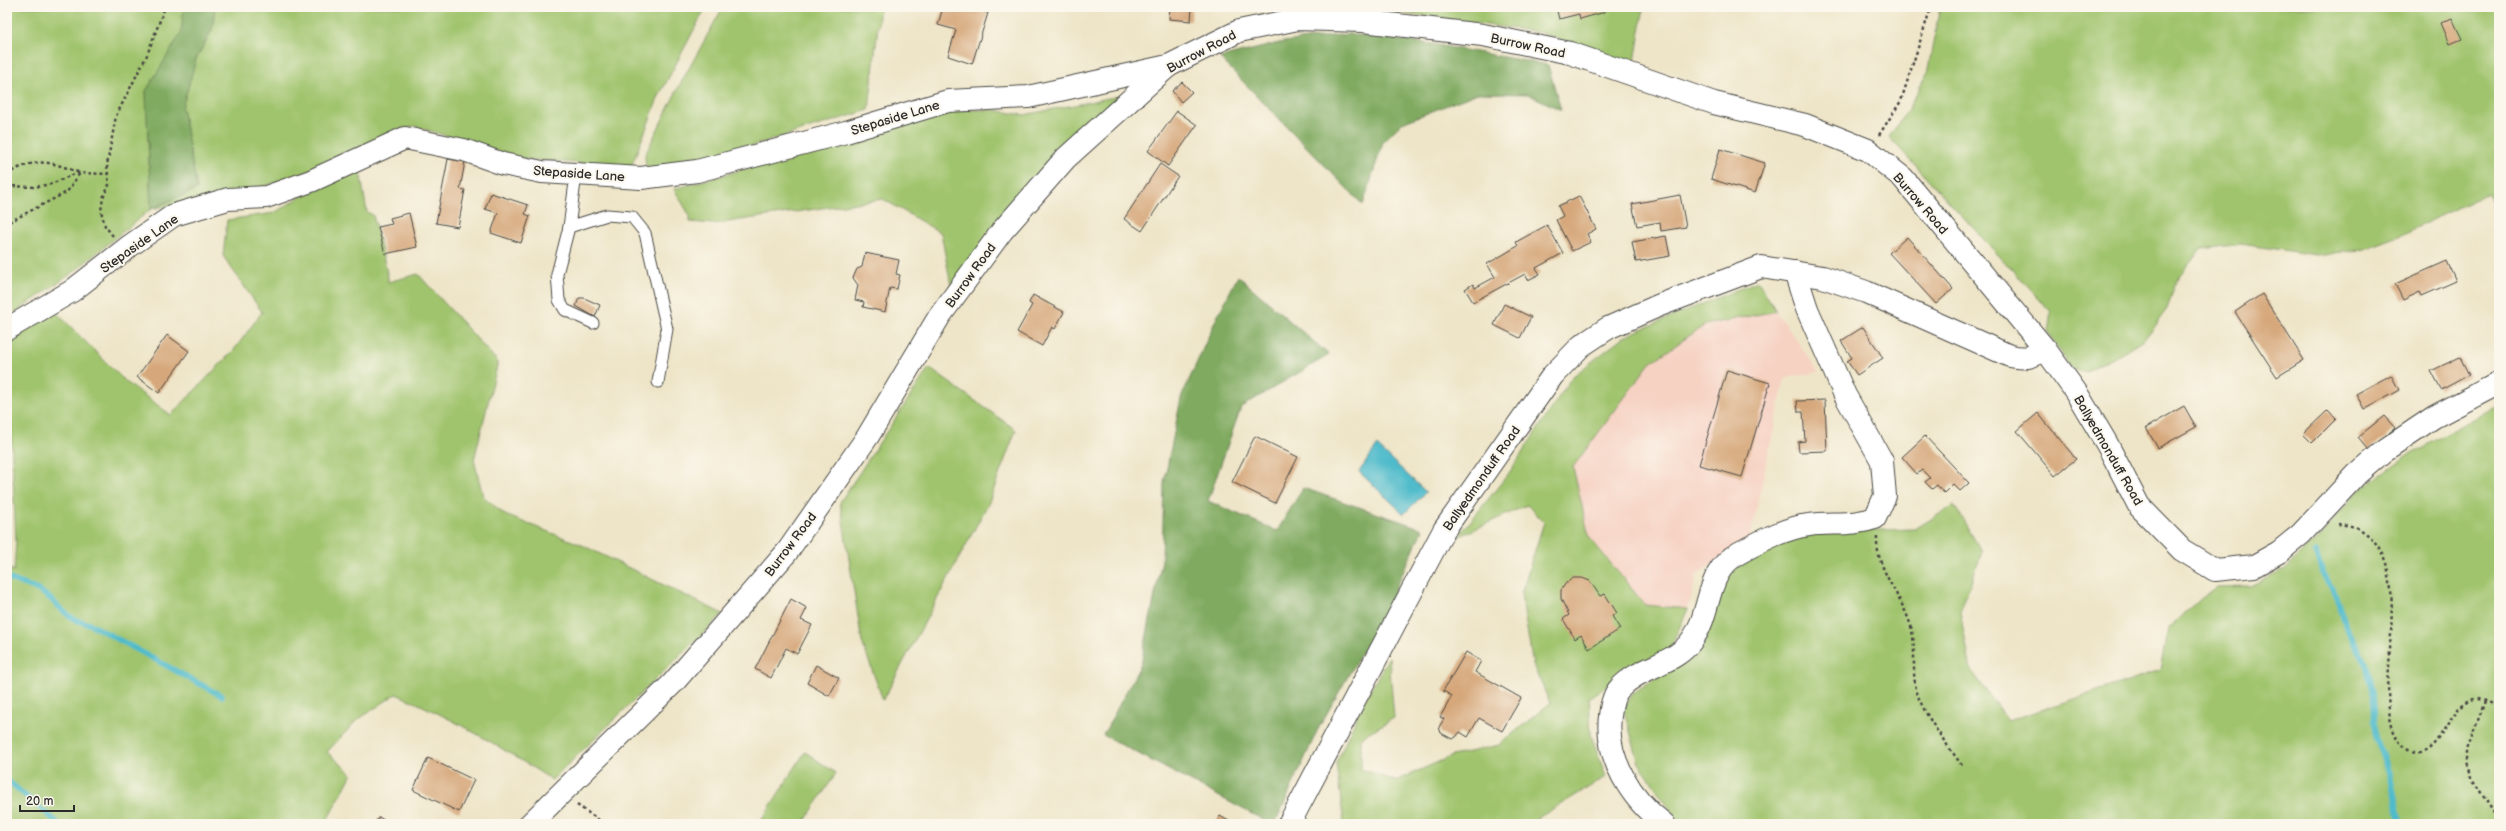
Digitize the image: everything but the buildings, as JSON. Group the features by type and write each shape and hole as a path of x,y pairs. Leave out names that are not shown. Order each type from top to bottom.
{"street":[{"name":"Burrow Road","path":"530,824 673,683 787,552 868,436 940,317 1002,231 1066,158 1168,66 1240,31 1298,19 1363,21 1483,35 1570,53 1714,103 1805,125 1868,150 1903,178 2045,349"},
{"name":"Stepaside Lane","path":"7,329 72,291 174,215 228,199 266,197 311,181 405,138 464,150 503,164 542,172 576,175 610,174 641,178 697,171 846,132 948,101 1028,97 1168,66"},
{"name":"Ballyedmonduff Road","path":"1290,824 1444,530 1554,375 1581,346 1608,328 1660,305 1761,267 1823,277 1866,292 2010,356 2025,359 2033,358 2045,349 2076,392 2108,444 2139,506 2182,550 2216,570 2254,566 2279,552 2301,534 2357,474 2385,450 2434,416 2499,383"},
{"path":"1664,824 1651,814 1627,786 1612,752 1609,723 1611,705 1619,688 1635,677 1683,652 1693,639 1702,619 1713,580 1721,567 1738,554 1769,537 1795,528 1810,525 1860,523 1875,518 1885,496 1882,461 1845,395 1807,309 1794,272"}],"lane":[{"path":"576,175 569,227 557,274 559,300 565,310 593,323"},
{"path":"569,227 607,215 632,217 645,233 668,329 658,382"}],"path":[{"path":"124,251 105,226 100,211 103,198 109,185 107,165 116,116 147,55 165,7"},
{"path":"1868,150 1901,101 1931,7"},
{"path":"7,174 33,162 44,161 80,174"},
{"path":"7,186 36,187 51,184 80,174 108,174"},
{"path":"7,223 67,192 80,174"},
{"path":"1875,518 1879,557 1900,601 1913,636 1913,680 1920,703 1963,768"},
{"path":"2336,523 2361,529 2374,541 2382,556 2389,576 2392,604 2389,708 2394,734 2404,747 2412,752 2423,751 2432,746 2440,738 2450,718 2466,702 2476,699 2486,701 2499,707"},
{"path":"2486,701 2467,750 2467,763 2473,780 2499,821"},
{"path":"561,794 605,824"}],"shaded area":[{"path":"1776,311 1819,372 1785,378 1750,538 1697,574 1688,609 1645,605 1589,536 1573,467 1649,363 1705,325"}],"green space":[{"path":"7,7 184,7 182,33 146,91 151,209 71,274 7,318"},
{"path":"184,7 215,7 212,30 196,59 182,108 197,189 151,209 146,91 181,33"},
{"path":"215,7 706,7 659,96 631,167 523,159 414,126 382,137 314,169 257,189 151,209 197,189 182,108 196,59 212,30"},
{"path":"723,7 880,7 869,110 702,161 646,171 645,155 677,90"},
{"path":"1356,7 1644,7 1634,68 1539,32"},
{"path":"1940,7 2499,7 2499,217 2488,193 2399,236 2361,250 2316,255 2241,244 2201,249 2178,278 2167,309 2143,341 2085,372 2070,367 2048,331 2051,312 1889,137 1907,111 1927,74"},
{"path":"1348,34 1432,44 1548,65 1561,110 1528,94 1478,93 1402,123 1383,142 1363,205 1220,58 1283,42"},
{"path":"1119,96 952,291 941,233 883,199 714,224 690,222 690,216 674,189 953,110 994,110 1024,115"},
{"path":"360,171 367,212 373,215 388,282 418,274 498,362 474,460 483,496 505,515 580,544 723,614 552,780 476,733 436,712 396,694 356,721 327,752 352,774 325,824 7,824 7,568 14,571 16,542 7,343 56,312 126,382 171,415 234,350 262,312 223,256 227,220 274,213 310,191"},
{"path":"1238,276 1329,355 1241,407 1208,501 1277,531 1303,488 1423,529 1384,613 1318,729 1275,824 1271,824 1103,735 1141,664 1162,560 1164,483 1181,398 1217,317"},
{"path":"1758,281 1776,311 1705,325 1650,363 1573,467 1589,537 1645,605 1688,609 1670,649 1629,671 1589,698 1591,735 1606,777 1538,818 1541,824 1344,824 1336,763 1362,705 1389,657 1394,718 1361,737 1361,769 1395,781 1452,756 1499,745 1550,703 1533,665 1521,594 1544,522 1527,505 1458,537 1509,473 1572,377 1625,336"},
{"path":"929,368 1016,430 989,502 883,700 862,642 840,502"},
{"path":"2499,405 2499,824 1680,824 1639,763 1623,707 1635,691 1674,668 1718,584 1759,550 1785,537 1848,531 1915,529 1954,505 1982,552 1960,612 1971,670 2008,721 2160,670 2168,628 2202,598 2217,587 2250,586 2285,569 2320,536 2358,491 2408,455"},
{"path":"805,752 836,773 803,824 759,824"}],"water":[{"path":"1377,446 1426,492 1404,514 1359,472"}],"waterway":[{"path":"2315,552 2324,575 2339,601 2346,628 2366,662 2374,703 2375,738 2390,775 2401,824"},
{"path":"7,577 14,581 33,587 44,594 66,614 80,622 90,624 222,696"},
{"path":"7,780 59,824"}]}
